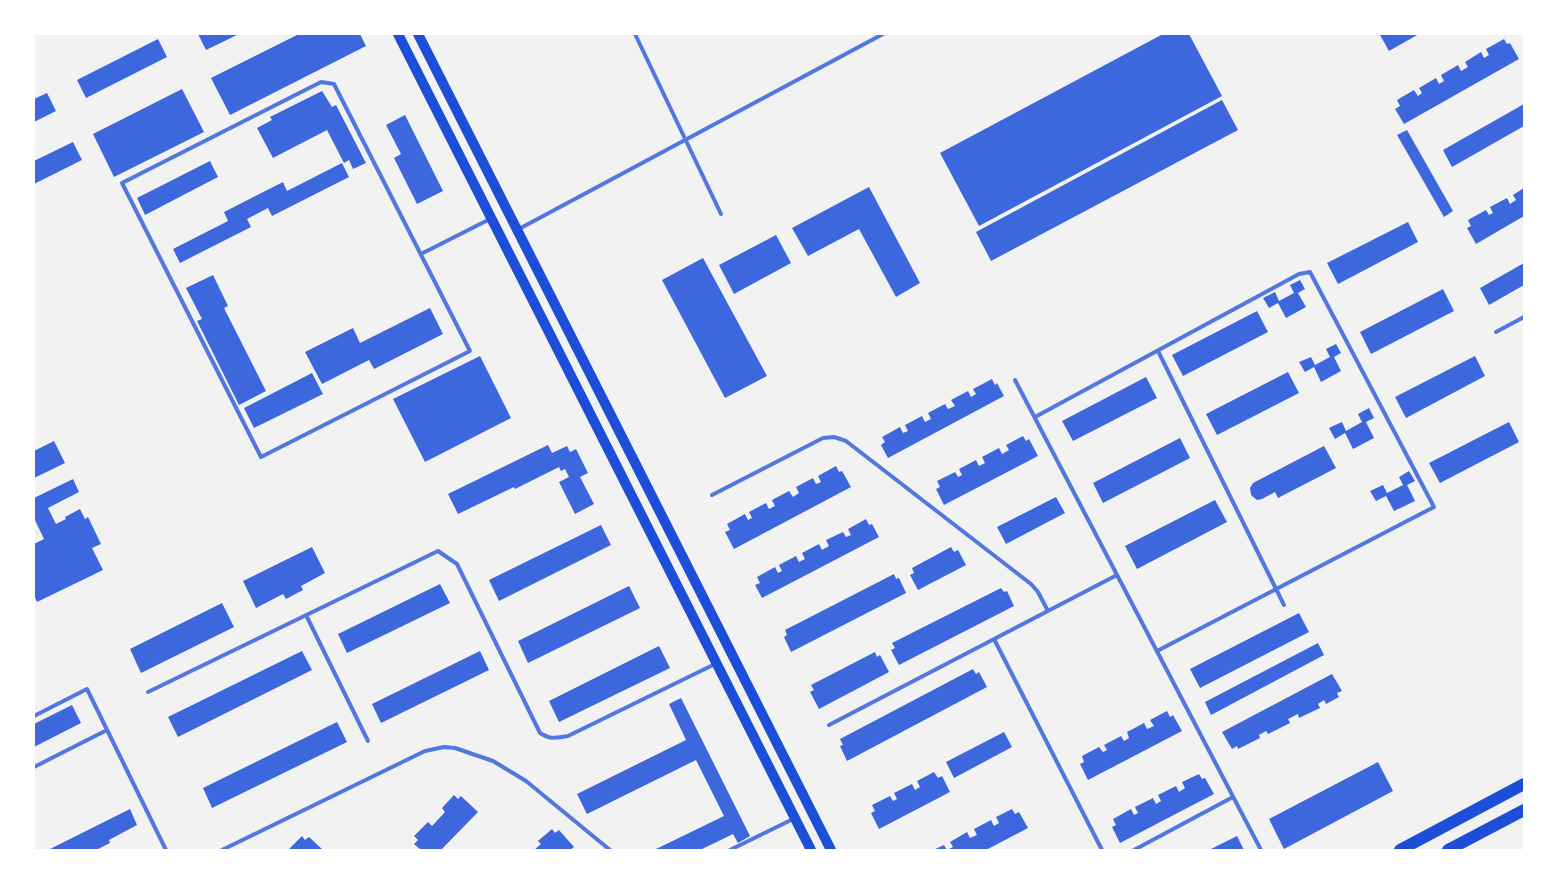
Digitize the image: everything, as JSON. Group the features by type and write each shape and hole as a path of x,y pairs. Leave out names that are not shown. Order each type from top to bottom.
{"main road":[{"path":"398,34 811,850"},
{"path":"418,34 831,850"},
{"path":"1400,850 1524,784"},
{"path":"1448,850 1524,810"}],"lane":[{"path":"635,34 721,214"},
{"path":"517,230 883,34"},
{"path":"321,82 334,84 420,254 470,351 261,457 122,183 321,82"},
{"path":"420,254 491,218"},
{"path":"1035,417 1299,274 1310,272 1434,507 1156,650"},
{"path":"1496,332 1524,316"},
{"path":"1158,351 1284,605"},
{"path":"1015,380 1261,850"},
{"path":"712,495 823,438 834,437 846,441 1031,584 1038,592 1048,611"},
{"path":"148,692 438,550 457,564 540,733 547,738 555,739 568,736 716,663"},
{"path":"829,725 1117,575"},
{"path":"306,615 368,741"},
{"path":"994,639 1102,850"},
{"path":"34,716 87,689 166,850"},
{"path":"34,767 107,730"},
{"path":"222,850 426,751 444,747 455,748 492,761 526,781 610,850"},
{"path":"1134,850 1233,797"},
{"path":"730,850 795,819"}],"building":[{"path":"198,34 239,34 206,50"},
{"path":"299,34 360,34 366,46 230,115 211,78"},
{"path":"1163,34 1189,34 1222,96 979,226 940,153"},
{"path":"1419,34 1389,51 1380,35"},
{"path":"158,39 167,57 86,98 77,80"},
{"path":"1504,39 1507,44 1510,43 1519,59 1404,124 1395,109 1400,106 1397,100 1414,90 1418,96 1422,93 1419,88 1436,78 1439,84 1444,81 1441,75 1458,65 1461,71 1468,67 1465,62 1481,52 1484,58 1489,55 1486,49"},
{"path":"182,89 204,132 114,177 93,134"},
{"path":"322,91 332,107 336,105 366,163 353,169 349,160 344,163 327,130 273,158 257,128 272,120 270,117"},
{"path":"47,93 56,111 34,122 34,99"},
{"path":"1222,100 1238,130 991,261 976,232"},
{"path":"1524,104 1524,126 1452,167 1443,150"},
{"path":"405,115 443,191 417,204 394,158 401,154 386,125"},
{"path":"1407,130 1453,211 1444,217 1397,135"},
{"path":"73,142 82,160 34,184 34,161"},
{"path":"210,161 218,177 145,215 137,198"},
{"path":"342,163 349,177 272,216 268,208 247,219 251,227 180,263 173,249 228,221 224,212 283,182 287,191"},
{"path":"869,187 920,283 896,297 859,229 808,256 792,228"},
{"path":"1524,188 1524,216 1476,244 1467,228 1471,226 1468,220 1486,210 1489,215 1493,213 1490,207 1507,198 1510,204 1516,200 1513,195"},
{"path":"1408,222 1418,242 1338,284 1327,263"},
{"path":"776,235 791,263 734,294 719,265"},
{"path":"703,258 767,376 725,398 662,280"},
{"path":"1524,263 1524,285 1489,305 1480,288"},
{"path":"213,275 228,306 224,308 266,391 239,405 197,321 202,319 186,288"},
{"path":"1300,280 1305,289 1298,293 1306,307 1286,318 1278,303 1269,308 1263,298 1275,292 1279,301 1294,293 1290,285"},
{"path":"1443,289 1454,311 1371,354 1360,332"},
{"path":"430,308 443,334 374,369 369,360 322,384 305,352 353,328 360,343"},
{"path":"1257,311 1268,332 1183,376 1172,355"},
{"path":"1336,344 1341,353 1334,357 1341,371 1321,382 1314,367 1305,372 1299,362 1311,357 1315,365 1330,357 1326,349"},
{"path":"480,356 511,418 425,462 393,399"},
{"path":"1475,356 1485,376 1406,418 1395,397"},
{"path":"1288,372 1299,393 1217,435 1206,414"},
{"path":"312,373 323,394 254,428 244,408"},
{"path":"1146,377 1157,398 1073,441 1062,421"},
{"path":"992,379 995,385 997,383 1004,396 888,458 881,445 885,442 882,437 900,427 903,433 908,431 905,425 922,416 925,422 931,419 928,413 945,404 948,409 955,406 951,400 968,391 971,397 976,394 973,389"},
{"path":"1369,408 1374,418 1366,422 1374,438 1353,449 1345,433 1335,439 1329,428 1342,422 1346,431 1362,422 1358,414"},
{"path":"1509,422 1519,442 1440,483 1429,463"},
{"path":"1023,436 1026,441 1029,439 1038,456 944,505 936,489 940,487 937,481 955,472 958,477 962,475 959,469 976,460 979,466 985,463 982,457 999,448 1002,454 1009,450 1006,445"},
{"path":"1180,438 1190,458 1103,503 1093,483"},
{"path":"54,441 65,463 34,478 34,451"},
{"path":"548,445 552,453 567,446 570,452 576,449 588,473 580,477 594,504 575,514 559,482 569,477 565,469 561,471 559,467 458,514 448,494"},
{"path":"1324,446 1336,468 1278,498 1275,492 1257,500 1251,495 1250,488 1253,483"},
{"path":"836,466 839,472 842,471 851,487 734,549 725,532 730,530 727,524 745,514 748,520 752,518 749,512 766,503 769,509 775,506 772,500 789,491 793,497 799,493 796,487 813,478 816,484 821,482 818,476"},
{"path":"1409,471 1415,481 1407,485 1415,501 1394,511 1386,496 1376,501 1370,491 1383,485 1387,493 1403,485 1399,477"},
{"path":"73,479 79,492 48,508 56,524 80,509 85,519 88,517 101,544 92,548 103,570 37,602 34,595 34,544 44,539 34,518 34,498"},
{"path":"1056,497 1065,513 1006,544 997,527"},
{"path":"1215,500 1227,522 1137,569 1125,546"},
{"path":"866,519 869,525 872,524 879,537 762,598 755,585 760,583 757,577 775,567 778,573 782,571 779,565 796,556 799,562 805,559 802,553 819,544 822,550 829,546 826,540 843,532 846,537 851,535 848,529"},
{"path":"601,525 611,545 499,601 489,580"},
{"path":"312,547 325,573 301,586 303,590 286,599 283,594 256,608 243,581"},
{"path":"951,547 954,552 958,550 966,565 918,590 910,575 914,573 912,568"},
{"path":"894,574 896,579 899,578 906,593 791,652 784,637 787,635 785,630"},
{"path":"440,584 450,603 347,653 338,634"},
{"path":"629,586 640,608 528,663 518,641"},
{"path":"1001,588 1004,592 1007,591 1014,606 899,665 891,650 895,648 892,643"},
{"path":"222,603 234,627 141,673 130,649"},
{"path":"1299,613 1309,632 1200,688 1190,669"},
{"path":"1318,643 1324,655 1211,715 1205,702"},
{"path":"659,646 670,668 559,722 549,701"},
{"path":"302,651 312,670 178,737 168,717"},
{"path":"480,651 489,670 381,723 372,704"},
{"path":"875,652 877,657 880,655 889,672 819,709 810,692 814,690 811,685"},
{"path":"973,669 976,674 979,672 987,687 847,761 840,746 843,745 840,739"},
{"path":"1332,674 1342,691 1337,693 1339,697 1326,704 1324,700 1318,704 1320,708 1299,718 1298,714 1288,719 1290,723 1268,734 1266,731 1259,735 1260,738 1238,749 1237,746 1232,749 1222,732"},
{"path":"681,698 750,836 738,843 733,834 700,850 654,850 724,816 696,760 587,814 577,794 686,740 669,704"},
{"path":"72,705 81,723 34,747 34,724"},
{"path":"1167,711 1170,717 1173,715 1182,731 1088,780 1080,764 1084,762 1082,756 1099,747 1103,752 1107,750 1104,745 1121,736 1124,741 1129,738 1127,732 1144,723 1147,729 1154,726 1150,720"},
{"path":"337,722 347,742 212,808 203,788"},
{"path":"1004,732 1012,747 954,778 946,762"},
{"path":"1378,762 1393,791 1284,849 1269,819"},
{"path":"934,772 938,778 942,776 950,792 879,829 871,813 875,811 872,805 890,796 893,801 897,799 894,793 912,784 915,790 920,787 917,781"},
{"path":"1199,774 1202,779 1205,778 1214,794 1120,843 1112,827 1116,825 1113,819 1131,809 1134,815 1138,813 1135,807 1153,798 1156,804 1161,801 1158,795 1176,786 1179,792 1185,788 1182,782"},
{"path":"454,795 458,799 461,796 478,812 441,850 421,850 414,844 418,840 414,836 428,822 432,826 445,812 442,808"},
{"path":"130,809 137,825 109,840 110,843 96,850 48,850"},
{"path":"1012,809 1015,814 1019,812 1028,828 986,850 947,850 953,847 950,842 967,832 970,838 977,835 974,829 991,820 994,826 999,823 996,817"},
{"path":"552,829 555,833 559,830 574,847 570,850 534,850 541,844 538,841"},
{"path":"302,836 305,840 309,837 323,850 288,850"},
{"path":"1237,836 1244,850 1209,850"},
{"path":"944,845 947,850 933,850"}]}
